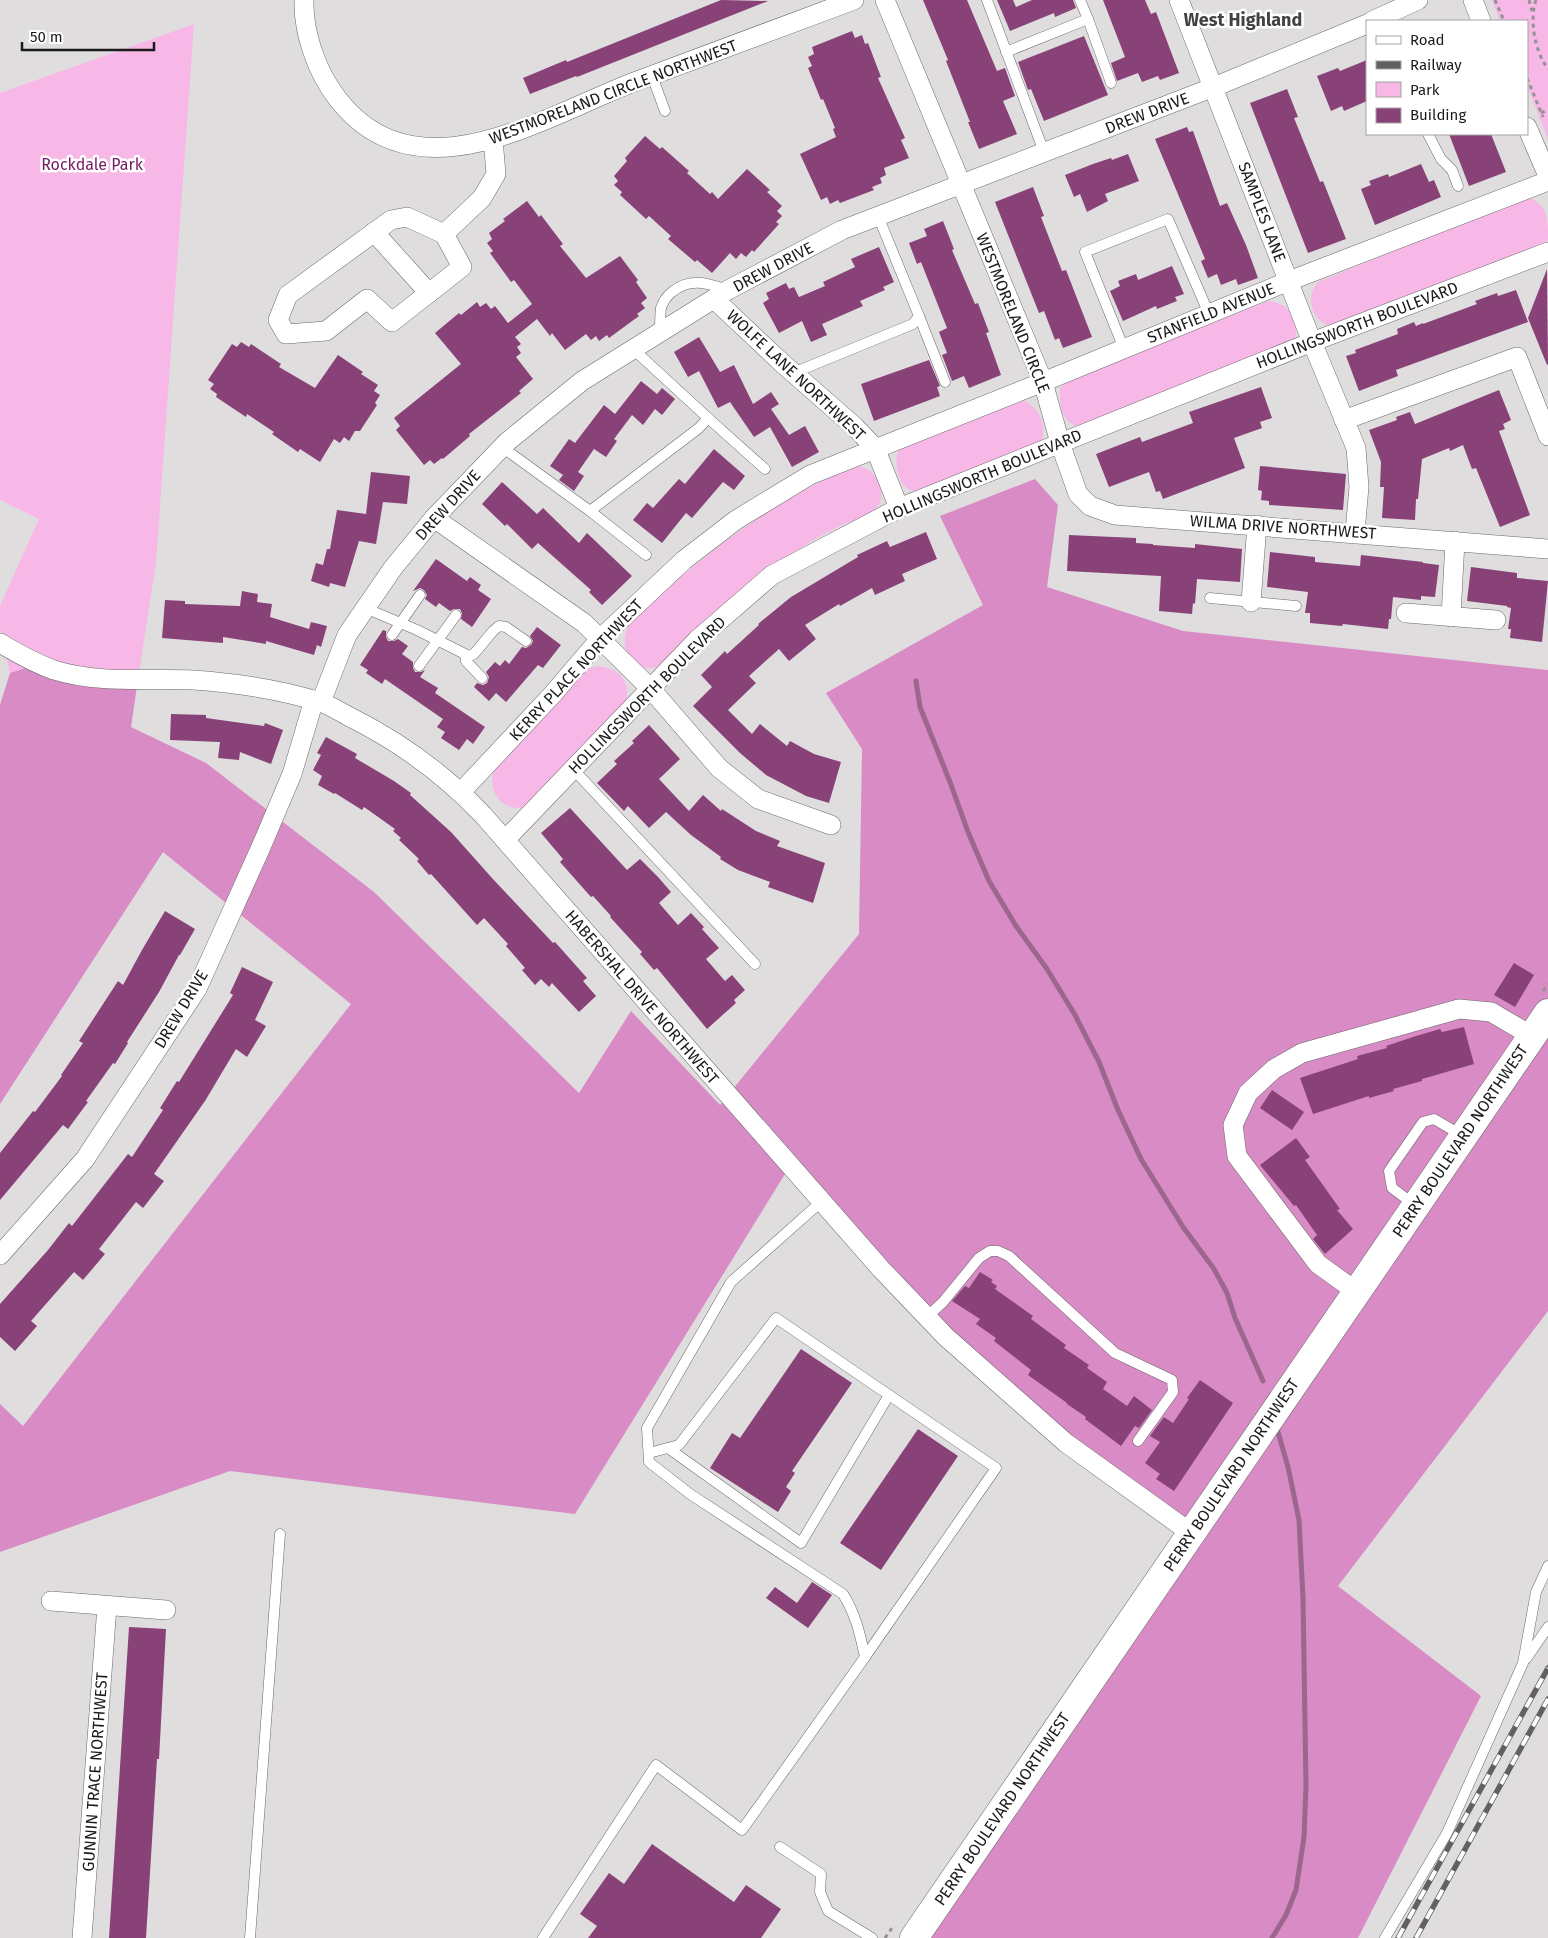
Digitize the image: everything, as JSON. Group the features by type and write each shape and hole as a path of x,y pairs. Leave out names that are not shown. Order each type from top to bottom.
{"street":[{"name":"WESTMORELAND CIRCLE NORTHWEST","path":"304,0 303,13 310,44 326,84 350,115 380,134 403,145 442,148 475,144 493,139 564,114 652,76 854,0"},
{"name":"WESTMORELAND CIRCLE","path":"885,0 1043,382 1060,443"},
{"name":"SAMPLES LANE","path":"1179,0 1312,342 1356,448 1359,487 1354,532"},
{"name":"DREW DRIVE","path":"1379,20 1418,0"},
{"path":"1473,0 1481,20"},
{"name":"DREW DRIVE","path":"0,1256 85,1159 197,989 261,847 292,774 318,701 347,636 393,568 434,518 502,447 582,381 721,294 842,230 1214,87 1366,25"},
{"path":"1536,124 1548,176"},
{"path":"444,234 482,198 496,174 493,139"},
{"name":"STANFIELD AVENUE","path":"875,448 1043,382 1288,281 1548,181"},
{"path":"407,216 444,234 462,267 392,322 367,298 326,331 286,334 278,320 288,295 391,220 407,216"},
{"path":"374,232 428,294"},
{"name":"HOLLINGSWORTH BOULEVARD","path":"504,840 697,640 772,575 899,508 1312,342 1548,252"},
{"name":"WOLFE LANE NORTHWEST","path":"721,294 793,373 875,448 899,508"},
{"path":"1344,420 1517,357 1548,436"},
{"name":"WILMA DRIVE NORTHWEST","path":"1060,443 1078,494 1090,506 1115,515 1354,532 1548,549"},
{"name":"KERRY PLACE NORTHWEST","path":"461,792 552,695 600,639 684,560 736,520 810,475 875,448"},
{"path":"434,518 584,623 650,688 719,768 758,799 830,825"},
{"path":"1251,602 1257,525"},
{"path":"1451,616 1455,541"},
{"path":"1406,614 1496,620"},
{"name":"HABERSHAL DRIVE NORTHWEST","path":"0,643 54,670 118,679 192,680 254,686 318,701 375,729 424,762 461,792 881,1269 927,1317 1066,1443 1191,1533"},
{"path":"1357,1292 1318,1264 1237,1156 1232,1125 1248,1092 1274,1069 1302,1053 1459,1009 1491,1012 1532,1036"},
{"name":"PERRY BOULEVARD NORTHWEST","path":"914,1938 1548,1013"},
{"path":"50,1601 166,1610"},
{"name":"GUNNIN TRACE NORTHWEST","path":"82,1938 107,1606"}],"lane":[{"path":"987,0 1044,152"},
{"path":"1080,0 1111,84"},
{"path":"1006,52 1088,19"},
{"path":"652,76 665,111"},
{"path":"1428,135 1432,144 1452,170 1458,186"},
{"path":"878,216 945,382"},
{"path":"1124,349 1085,252 1168,219 1209,314"},
{"path":"660,332 661,309 664,298 678,286 690,282 707,283 721,294"},
{"path":"793,373 913,324 919,316"},
{"path":"633,349 765,469"},
{"path":"590,511 699,428 708,418"},
{"path":"502,447 590,511 646,555"},
{"path":"392,635 420,595"},
{"path":"1210,598 1296,606"},
{"path":"365,608 469,656 474,654 499,626 506,627 526,641"},
{"path":"419,666 456,615"},
{"path":"465,654 466,661 482,678"},
{"path":"573,769 755,964"},
{"path":"1416,1206 1392,1188 1389,1171 1423,1122 1434,1119 1463,1136"},
{"path":"822,1201 731,1282 647,1428 649,1462 690,1494 842,1594 858,1624 865,1657"},
{"path":"927,1317 943,1302 979,1258 990,1251 998,1251 1009,1256 1115,1353 1172,1380 1173,1392 1138,1441"},
{"path":"543,1938 656,1766 742,1830 996,1468 776,1318 679,1445 649,1453"},
{"path":"668,1448 801,1543 889,1395"},
{"path":"250,1938 280,1534"},
{"path":"1523,1662 1536,1592 1548,1566"},
{"path":"1385,1938 1447,1833 1523,1662 1548,1627"},
{"path":"780,1847 821,1874 820,1892 828,1911 872,1938"}],"path":[{"path":"1495,0 1504,20"},
{"path":"1529,0 1534,16 1537,45 1548,68"},
{"path":"1534,16 1536,0"},
{"path":"1528,80 1541,113"},
{"path":"1536,124 1541,113 1548,110"}],"green space":[{"path":"1492,0 1548,0 1548,139 1528,89 1528,20 1500,20"},
{"name":"Rockdale Park","path":"194,24 156,563 137,686 38,664 10,673 0,629 0,606 39,519 0,500 0,93"},
{"path":"1530,198 1536,201 1544,210 1547,220 1548,240 1540,248 1334,327 1320,321 1312,309 1312,295 1318,282 1515,202"},
{"path":"1268,301 1282,305 1292,313 1296,325 1295,340 1084,428 1071,423 1063,414 1060,402 1060,388 1070,379"},
{"path":"1025,401 1035,409 1041,418 1043,424 1042,442 924,492 908,489 904,485 898,475 896,463 900,447 1014,402"},
{"path":"853,466 868,469 878,480 881,487 880,502 873,512 825,534 776,564 658,667 641,667 634,662 626,649 626,632 630,623 656,599 708,555 762,516 790,498"},
{"path":"597,666 611,669 621,676 626,686 627,700 526,807 517,808 502,802 493,790 493,773 497,765 588,669"}],"shaded area":[{"path":"1035,479 1058,505 1047,587 1183,631 1548,670 1548,1311 1338,1586 1481,1696 1358,1938 916,1938 1190,1521 1036,1418 785,1174 575,1514 230,1471 0,1552 0,1404 23,1426 351,1004 163,852 0,1104 0,705 10,673 38,664 137,686 131,727 206,763 374,892 579,1093 631,1011 720,1105 859,934 862,749 826,693 983,605 940,516"}],"building":[{"path":"721,0 768,1 530,94 523,78"},
{"path":"923,0 967,0 997,71 1005,68 1015,96 1003,101 1017,134 979,149 946,61 948,60"},
{"path":"997,0 1013,0 1016,7 1032,0 1073,0 1076,8 1055,17 1054,13 1010,31"},
{"path":"1103,0 1145,0 1151,14 1156,12 1179,73 1160,80 1158,76 1142,82 1138,73 1117,81 1111,63 1125,57"},
{"path":"852,31 855,38 862,35 865,44 868,43 881,77 878,78 905,138 901,140 909,158 884,168 886,175 880,178 882,183 872,187 874,190 840,203 838,200 830,204 827,197 821,200 800,154 836,137 833,129 835,128 808,68 812,66 808,57 814,54 812,47"},
{"path":"1084,36 1108,95 1044,121 1031,89 1028,90 1018,62"},
{"path":"1366,60 1366,101 1344,111 1342,106 1331,111 1317,76 1338,68 1340,71"},
{"path":"1287,89 1298,117 1294,118 1320,182 1323,181 1346,239 1308,253 1250,103"},
{"path":"1187,127 1189,132 1193,131 1220,206 1227,203 1246,245 1258,278 1238,285 1236,279 1221,285 1217,274 1208,278 1201,261 1205,259 1155,139"},
{"path":"1449,135 1491,135 1506,172 1469,186"},
{"path":"645,136 660,149 662,147 689,171 687,173 710,194 712,192 718,199 747,169 770,190 767,192 782,206 777,211 782,216 776,222 779,224 754,252 752,250 746,257 741,253 736,259 730,253 712,273 697,260 695,262 668,239 671,236 649,216 646,219 620,195 622,192 614,185 618,181 614,176 627,161 625,158"},
{"path":"1128,154 1139,181 1105,194 1108,201 1087,212 1080,194 1074,197 1065,175 1111,158 1112,160"},
{"path":"1421,164 1429,182 1434,180 1441,197 1375,225 1361,189 1371,185 1369,181 1388,174 1389,177"},
{"path":"1033,187 1044,216 1041,217 1062,271 1066,270 1092,337 1063,348 1059,338 1055,340 1044,311 1039,313 995,202"},
{"path":"527,201 539,217 541,215 563,244 560,246 586,278 620,256 638,280 636,282 647,298 641,303 645,308 637,314 639,316 609,338 607,335 599,341 596,336 591,340 586,334 565,350 552,333 550,336 537,319 515,337 521,344 517,347 521,353 516,357 533,379 519,391 521,393 469,434 470,436 443,459 434,464 430,460 424,465 396,430 400,426 394,418 461,364 435,333 459,313 461,315 477,302 480,307 486,303 491,309 495,306 508,323 532,304 514,280 511,282 490,253 493,251 487,243 492,239 489,233 505,221 503,219"},
{"path":"943,221 954,249 952,250 975,304 978,303 989,332 986,333 1001,375 969,388 964,376 952,381 942,355 947,353 939,332 947,328 921,262 917,264 909,243 927,236 924,229"},
{"path":"879,247 894,282 883,287 885,290 860,301 863,306 822,324 827,335 811,342 802,321 779,333 763,303 769,299 766,293 786,283 789,289 794,287 799,297 825,286 823,282 855,267 851,259"},
{"path":"1172,266 1184,294 1175,297 1177,301 1157,309 1156,306 1123,321 1110,291 1120,286 1118,281 1136,274 1138,280"},
{"path":"1547,269 1548,364 1547,365 1528,318"},
{"path":"1516,290 1528,322 1396,370 1398,376 1359,391 1346,356 1356,353 1355,350 1398,334 1397,329 1414,322 1416,326 1423,324 1477,304 1475,301 1497,293 1498,296"},
{"path":"699,337 720,372 734,365 753,404 771,392 779,404 771,409 789,435 805,426 819,452 792,467 770,427 754,437 730,402 718,408 699,371 688,377 674,352"},
{"path":"241,342 249,347 251,344 281,364 279,367 315,388 338,355 378,385 374,391 380,395 375,403 377,405 360,431 355,431 349,441 344,437 340,443 334,439 320,462 300,449 298,452 272,434 274,432 247,414 246,417 216,397 217,394 210,389 214,384 208,380 232,344 237,347"},
{"path":"929,360 940,386 937,387 940,396 874,421 861,384"},
{"path":"641,381 657,394 662,388 675,399 662,415 655,409 643,425 632,415 614,439 617,441 606,457 594,449 578,472 584,476 574,491 559,480 563,475 550,466 569,439 575,443 604,405 615,414"},
{"path":"1261,387 1272,418 1260,422 1262,428 1234,438 1245,468 1163,499 1160,491 1156,492 1149,472 1109,487 1096,454 1140,437 1142,442 1193,423 1189,412"},
{"path":"1499,390 1511,420 1503,424 1505,429 1499,431 1530,515 1500,527 1476,468 1472,469 1463,445 1450,451 1449,448 1422,459 1415,520 1382,518 1384,487 1380,487 1381,462 1369,430 1397,420 1396,417 1410,412 1415,424"},
{"path":"714,449 745,476 734,490 723,482 692,518 686,513 662,543 633,520 647,503 653,508 679,479 685,484"},
{"path":"1260,466 1346,474 1343,510 1269,505 1269,501 1261,500 1262,491 1258,490"},
{"path":"371,472 410,476 407,504 383,502 376,544 359,541 345,587 330,583 329,587 311,581 316,563 323,565 327,549 330,549 337,510 366,514"},
{"path":"502,482 537,514 543,508 579,543 587,533 632,576 602,605 589,592 591,590 538,543 532,549 507,524 505,526 482,504"},
{"path":"926,532 937,559 902,574 905,581 875,595 872,588 840,606 839,604 805,625 816,639 789,661 779,649 749,676 756,683 728,710 752,734 760,724 787,746 790,741 814,754 841,762 829,803 806,796 766,775 740,753 693,706 712,687 701,675 725,651 727,654 758,624 791,597 858,557 857,555 887,541 890,547"},
{"path":"1069,535 1136,538 1136,543 1153,545 1195,548 1195,544 1242,549 1240,582 1197,579 1195,604 1193,603 1192,614 1159,611 1161,576 1067,571"},
{"path":"1270,552 1315,557 1315,562 1360,566 1361,555 1439,565 1435,597 1421,596 1421,600 1393,597 1388,629 1343,624 1342,626 1310,623 1310,613 1305,613 1308,592 1267,587"},
{"path":"436,559 467,581 470,577 481,585 478,590 491,599 472,627 461,619 462,613 460,609 450,611 439,603 436,607 425,599 427,595 424,590 420,588 413,591"},
{"path":"1471,567 1517,573 1517,578 1548,581 1542,642 1510,638 1511,629 1508,629 1511,608 1467,601"},
{"path":"242,591 258,594 257,602 272,604 270,617 309,629 311,622 327,626 321,647 317,645 314,655 266,641 266,644 223,637 223,643 162,638 165,600 185,601 185,604 240,606"},
{"path":"537,627 561,645 543,668 538,665 506,702 496,693 489,701 474,687 477,683 483,685 487,683 489,677 486,672 495,662 500,666 505,660 509,664 522,647 526,648 531,645 533,641 530,636"},
{"path":"383,630 386,631 388,641 398,639 408,646 402,654 413,662 415,672 425,670 420,677 438,688 435,693 485,727 473,744 467,739 459,750 441,738 445,732 437,727 443,719 385,679 382,684 366,673 368,670 360,665"},
{"path":"171,714 206,715 206,718 264,726 265,723 283,730 271,764 240,752 239,760 218,758 220,742 170,740"},
{"path":"649,725 680,759 659,779 689,811 703,795 721,811 722,809 756,831 780,841 777,846 825,863 813,903 768,887 770,882 738,870 720,859 721,857 691,835 666,812 649,828 628,806 624,811 597,783 617,764 614,761 634,743 632,741"},
{"path":"326,737 357,754 355,758 411,793 410,795 451,832 553,943 555,942 587,978 583,981 596,996 579,1012 552,983 549,987 541,979 535,985 522,970 525,968 506,946 508,944 484,918 477,925 431,874 429,875 417,861 419,859 399,840 401,838 393,831 395,829 364,807 362,810 318,785 322,776 313,770 321,755 317,753"},
{"path":"570,808 627,870 640,859 658,877 671,892 659,903 678,925 691,913 719,948 706,959 725,981 732,975 745,990 734,1000 736,1003 707,1029 657,968 654,970 640,954 642,952 611,916 560,862 563,859 541,833"},
{"path":"165,911 195,929 128,1043 115,1064 113,1063 86,1101 88,1102 68,1129 63,1125 0,1200 0,1153 33,1111 35,1112 62,1076 83,1043 79,1041 118,981 123,985"},
{"path":"1514,963 1534,975 1515,1007 1494,995"},
{"path":"242,967 273,982 255,1020 266,1026 247,1057 236,1049 205,1101 154,1174 164,1181 143,1208 136,1202 99,1249 105,1254 83,1280 74,1272 31,1321 37,1326 15,1351 0,1337 0,1304 48,1250 69,1223 72,1226 128,1154 132,1157 163,1110 160,1108 177,1081 179,1082 233,995 230,993"},
{"path":"1464,1027 1474,1064 1422,1079 1422,1081 1393,1089 1394,1091 1369,1098 1369,1096 1313,1114 1300,1078 1358,1059 1357,1056 1387,1048 1386,1046 1416,1036 1440,1029 1442,1032"},
{"path":"1272,1090 1304,1112 1292,1130 1260,1108"},
{"path":"1296,1138 1310,1157 1305,1160 1340,1209 1337,1210 1353,1229 1325,1254 1313,1239 1317,1235 1296,1205 1294,1206 1260,1165"},
{"path":"980,1272 993,1280 991,1282 997,1286 995,1289 1033,1316 1031,1319 1066,1345 1064,1348 1089,1365 1087,1368 1107,1382 1103,1389 1127,1406 1134,1396 1152,1410 1139,1428 1135,1426 1121,1446 1085,1419 1086,1417 1028,1375 1031,1370 994,1341 996,1338 976,1324 980,1319 952,1301 965,1286 969,1288"},
{"path":"801,1349 852,1383 792,1471 795,1473 786,1487 791,1491 778,1512 710,1468 732,1433 740,1438"},
{"path":"1200,1380 1233,1403 1174,1491 1156,1479 1160,1474 1145,1463 1160,1442 1150,1436 1164,1417 1173,1423"},
{"path":"918,1429 958,1456 881,1570 840,1543"},
{"path":"812,1582 832,1595 808,1628 766,1598 775,1587 797,1603"},
{"path":"129,1627 166,1629 159,1759 157,1759 146,1938 109,1938"},
{"path":"652,1844 734,1902 746,1885 781,1909 761,1938 588,1938 597,1926 580,1914 609,1873 624,1884"}],"waterway":[{"path":"916,681 920,707 989,881 1016,926 1047,969 1075,1015 1099,1062 1118,1110 1141,1159 1183,1227 1214,1269 1227,1293 1235,1318 1263,1381"},
{"path":"1272,1938 1286,1915 1296,1890 1304,1837 1306,1785 1303,1598 1299,1520 1288,1467 1276,1425"}],"railway":[{"path":"1398,1938 1548,1668"},
{"path":"1416,1938 1548,1699"}],"district":[{"name":"West Highland","path":"1243,20"}]}
